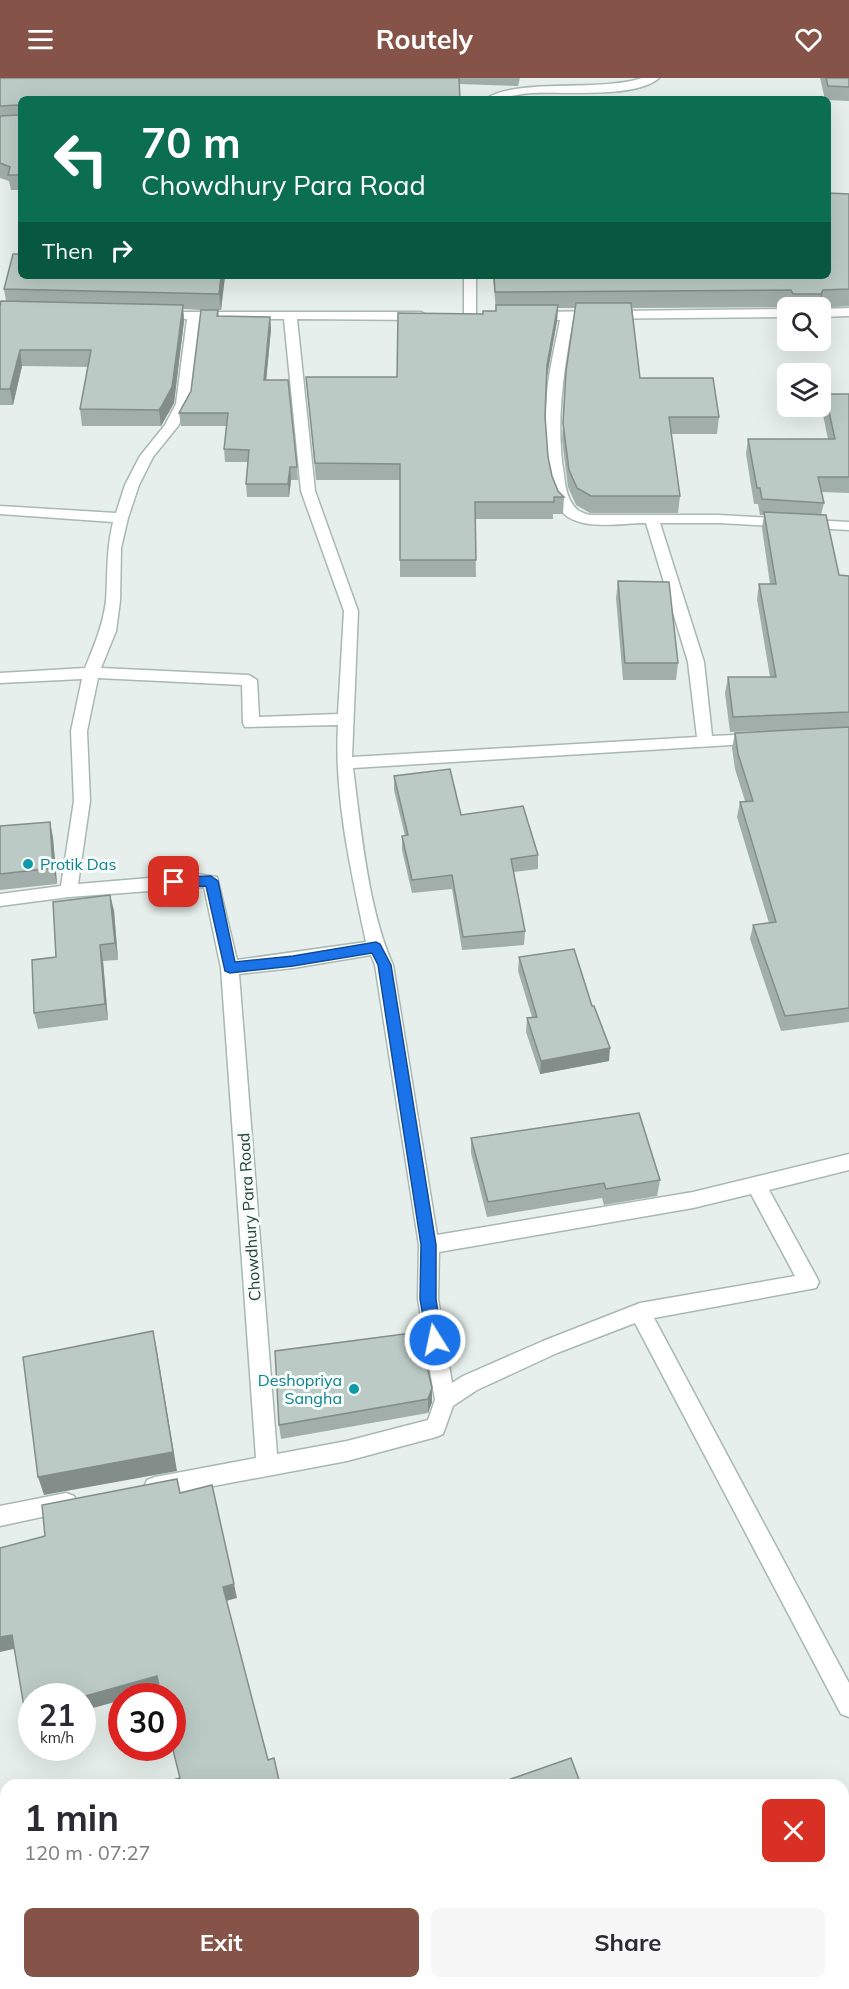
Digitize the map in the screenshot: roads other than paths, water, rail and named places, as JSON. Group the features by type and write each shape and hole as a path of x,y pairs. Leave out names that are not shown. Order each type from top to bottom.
{"street":[{"path":"498,96 508,91 578,90 639,84 652,78"},
{"path":"469,316 470,279"},
{"path":"831,313 849,312"},
{"path":"524,316 777,313"},
{"path":"148,315 434,316"},
{"path":"69,891 82,801 79,731 91,673 108,631 113,601 114,548 132,485 147,456 171,426 183,404 194,316"},
{"path":"567,316 554,389 557,472 563,502 569,511 588,519 652,521 718,519 849,526"},
{"path":"140,1490 347,1451 436,1427 445,1400 428,1299 429,1245 384,965 376,947 358,863 344,763 344,719 351,611 308,490 290,317"},
{"path":"0,510 121,518"},
{"path":"652,521 696,662 705,741"},
{"path":"0,678 91,673 249,680 251,723 344,719"},
{"path":"344,763 771,738"},
{"name":"Chowdhury Para Road","path":"0,900 69,891 197,880 211,881 230,968 267,1466"},
{"path":"230,968 293,961 376,947"},
{"path":"429,1245 693,1200 849,1162"},
{"path":"445,1400 470,1383 550,1347 640,1312 808,1282 757,1186"},
{"path":"640,1312 849,1706"},
{"path":"0,1516 81,1500"}],"place":[{"name":"Protik Das","path":"28,864"},
{"name":"Deshopriya Sangha","path":"354,1389"}]}
